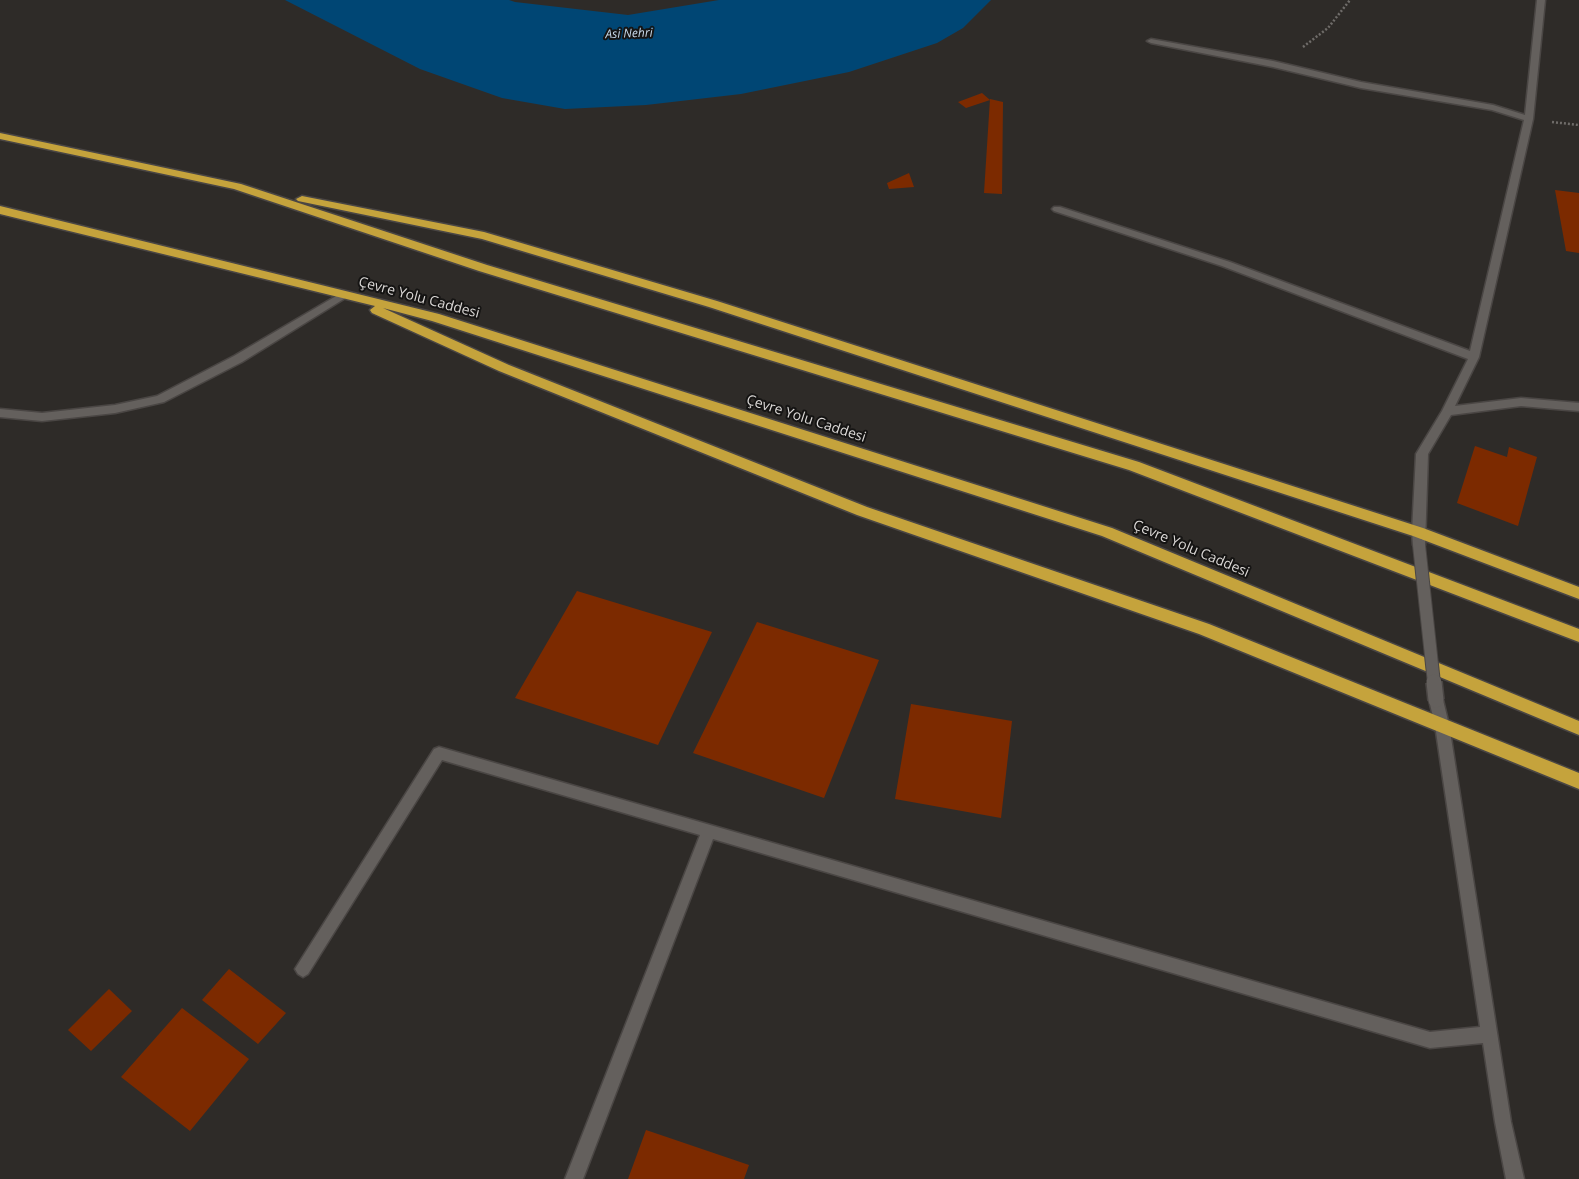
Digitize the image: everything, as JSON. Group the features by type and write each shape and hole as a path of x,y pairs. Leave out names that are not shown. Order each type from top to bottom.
{"highway":[{"path":"0,136 484,236 713,304 1419,538 1579,593"},
{"path":"237,186 483,268 1134,466 1579,636"},
{"name":"Çevre Yolu Caddesi","path":"0,210 435,317 1107,532 1579,728"},
{"path":"343,295 504,368 862,511 1204,629 1579,781"}],"street":[{"path":"1515,1179 1503,1122 1442,725 1436,700 1419,538 1422,454 1447,411 1474,357 1529,119 1541,0"},
{"path":"1151,41 1278,65 1361,85 1494,108 1529,119"},
{"path":"1057,209 1226,264 1474,357"},
{"path":"0,413 42,417 115,409 160,399 238,359 343,295"},
{"path":"1447,411 1521,402 1579,407"},
{"path":"303,969 439,752 1430,1040 1489,1034"},
{"path":"574,1179 710,832"}],"path":[{"path":"1278,65 1328,28 1350,0"}],"water":[{"name":"Asi Nehri","path":"285,0 509,0 628,15 719,0 991,0 963,28 937,43 849,72 741,94 646,105 565,109 502,98 420,69"}],"building":[{"path":"982,93 990,100 966,108 958,102"},
{"path":"990,99 1003,102 1002,194 984,193"},
{"path":"909,173 914,187 889,189 887,183"},
{"path":"1555,190 1579,193 1579,253 1566,251"},
{"path":"1475,446 1507,457 1509,447 1537,457 1518,526 1457,503"},
{"path":"577,591 712,632 658,745 515,698"},
{"path":"757,622 879,660 824,798 693,753"},
{"path":"911,704 1012,721 1001,818 895,799"},
{"path":"229,969 286,1013 258,1044 202,1000"},
{"path":"109,989 132,1011 91,1051 68,1030"},
{"path":"182,1008 249,1059 190,1131 121,1077"},
{"path":"646,1130 749,1165 744,1179 628,1179"}]}
